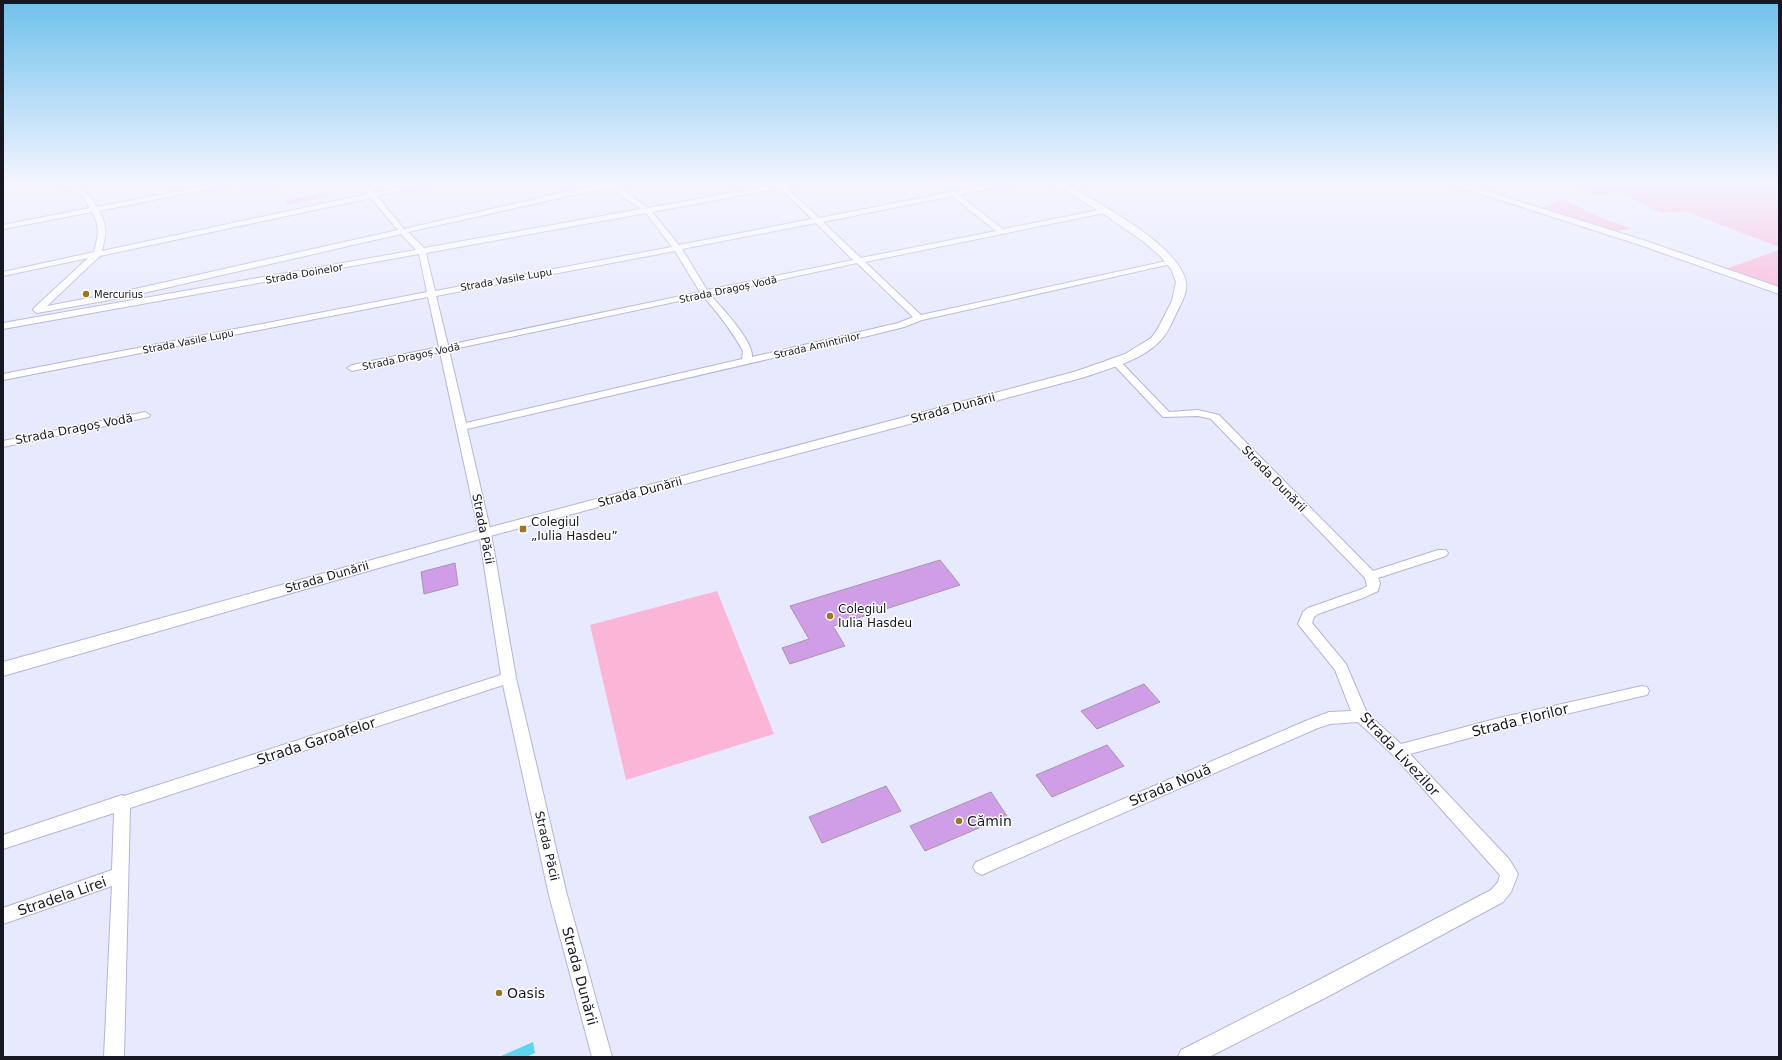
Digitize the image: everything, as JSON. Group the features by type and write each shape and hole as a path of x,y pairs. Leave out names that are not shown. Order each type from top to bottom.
{"main road":[{"name":"Strada Dunării","path":"3,669 485,532 1081,374 1116,362 1135,353 1156,340 1164,329 1181,291 1181,282 1172,262 1151,242 1137,232"},
{"path":"1609,232 1779,291"}],"street":[{"path":"22,323 98,254 103,232"},
{"path":"3,274 198,232"},
{"path":"37,310 126,294 401,232"},
{"path":"403,232 422,252"},
{"name":"Strada Doinelor","path":"3,326 530,232"},
{"path":"665,232 677,248 705,294 720,310 748,350 748,356 744,362"},
{"name":"Strada Vasile Lupu","path":"3,377 404,300 431,293 758,232"},
{"path":"829,232 919,318"},
{"name":"Strada Dragoș Vodă","path":"352,368 1000,232"},
{"name":"Strada Păcii","path":"422,252 485,532 509,678 558,895"},
{"name":"Strada Amintirilor","path":"462,427 888,328 919,318 1172,262"},
{"name":"Strada Dunării","path":"1116,362 1167,415 1180,413 1204,414 1215,417 1371,576"},
{"name":"Strada Dragoș Vodă","path":"3,444 145,415"},
{"path":"1371,576 1412,564 1442,553"},
{"name":"Strada Livezilor","path":"1188,1057 1318,991 1497,896 1505,886 1509,874 1492,850 1446,805 1398,750 1361,716 1341,668 1305,624 1308,615 1324,606 1365,594 1373,588 1374,583 1371,576"},
{"name":"Strada Garoafelor","path":"3,842 122,802 326,739 509,678"},
{"name":"Strada Florilor","path":"1398,750 1500,724 1642,691"},
{"name":"Strada Nouă","path":"982,867 1313,724 1329,718 1361,716"},
{"path":"114,1057 121,875 122,802"},
{"name":"Stradela Lirei","path":"3,916 121,875"},
{"name":"Strada Dunării","path":"558,895 602,1057"}],"shaded area":[{"path":"1741,232 1779,232 1779,247"},
{"path":"1779,250 1779,288 1726,269"},
{"path":"717,591 774,734 626,780 590,625"}],"water":[{"path":"533,1042 535,1053 526,1057 499,1057"}],"building":[{"name":"Colegiul Iulia Hasdeu","path":"940,560 960,585 833,626 845,646 790,664 782,648 809,639 790,606"},
{"path":"455,563 458,585 424,594 421,572"},
{"path":"1144,684 1160,702 1097,729 1081,711"},
{"path":"1107,745 1124,766 1052,797 1036,775"},
{"path":"886,786 901,811 822,843 809,817"},
{"name":"Cămin","path":"991,792 1007,816 925,851 910,826"}],"place":[{"name":"Mercurius","path":"86,294"},
{"name":"Colegiul „Iulia Hasdeu”","path":"523,529"},
{"name":"Colegiul Iulia Hasdeu","path":"830,616"},
{"name":"Cămin","path":"959,821"},
{"name":"Oasis","path":"499,993"}]}
